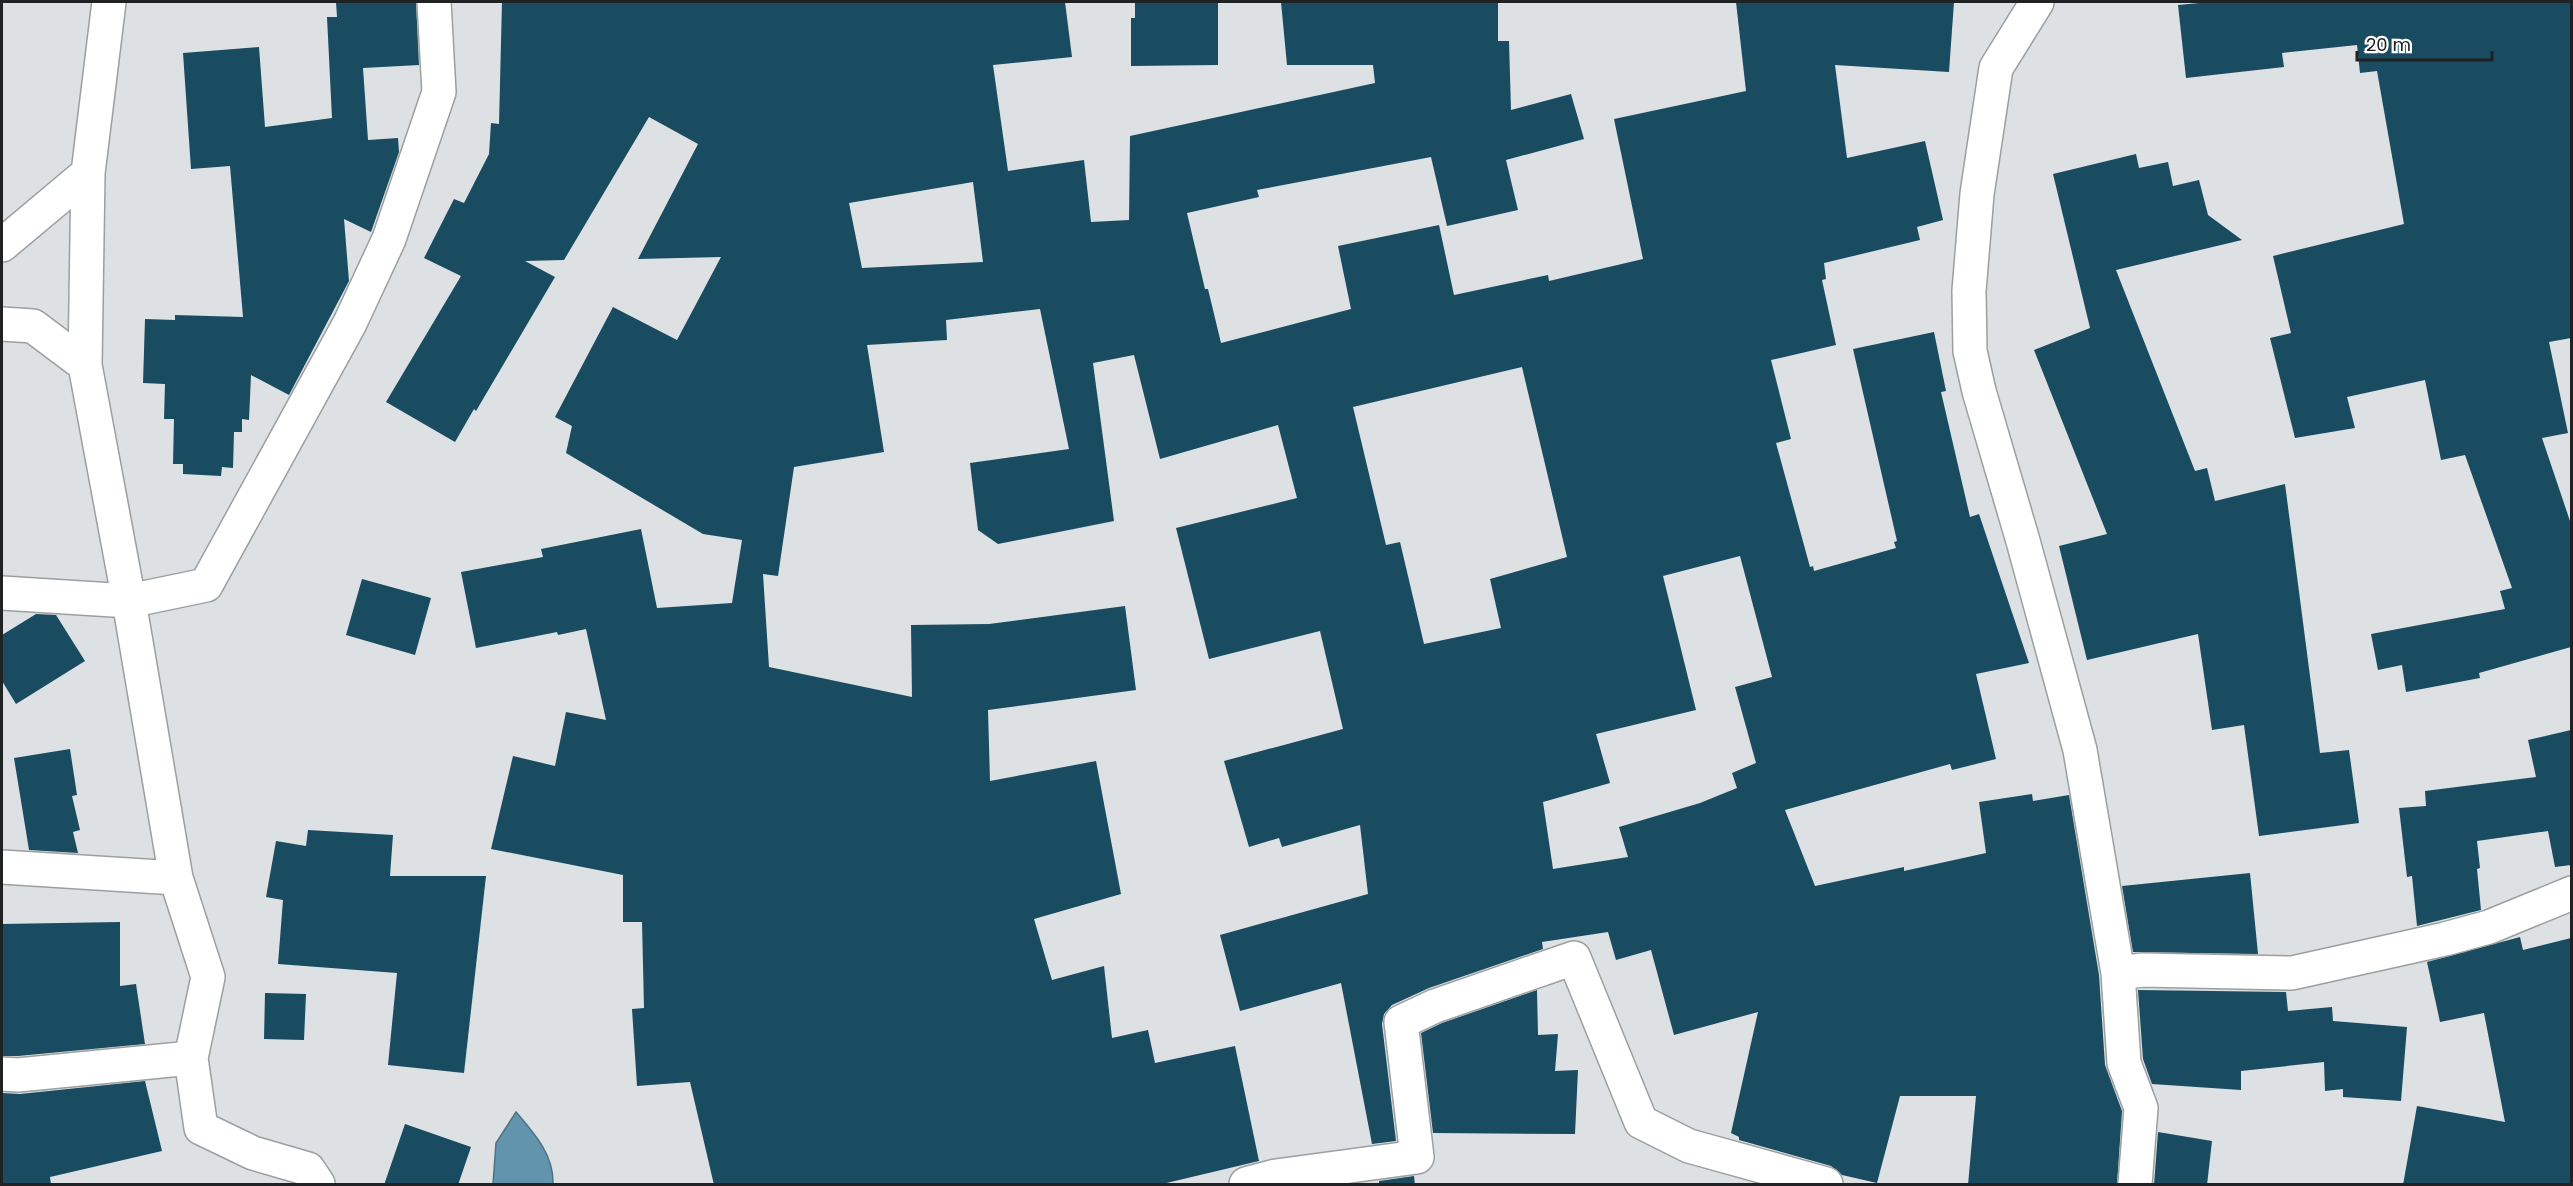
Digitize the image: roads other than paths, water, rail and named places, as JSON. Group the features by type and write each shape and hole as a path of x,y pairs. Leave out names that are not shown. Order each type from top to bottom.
{"street":[{"path":"109,2 88,173 85,365 129,602 176,879 208,977 191,1058 201,1128 253,1153 308,1169 318,1185"},
{"path":"2,593 129,602 206,585 350,323 389,239 439,92 434,2"},
{"path":"2037,2 1996,68 1977,194 1969,291 1970,351 1978,391 2023,541 2080,750 2118,973 2124,1063 2141,1108 2135,1185"},
{"path":"2,244 88,173"},
{"path":"2,324 33,326 85,365"},
{"path":"2,867 176,879"},
{"path":"2118,973 2143,970 2292,973 2478,930 2571,893"},
{"path":"1246,1185 1276,1176 1417,1157 1401,1022 1435,1006 1574,958 1641,1122 1689,1146 1826,1185"},
{"path":"2,1074 18,1075 191,1058"}],"water":[{"path":"516,1112 542,1145 550,1163 553,1184 493,1184 496,1143"}]}
